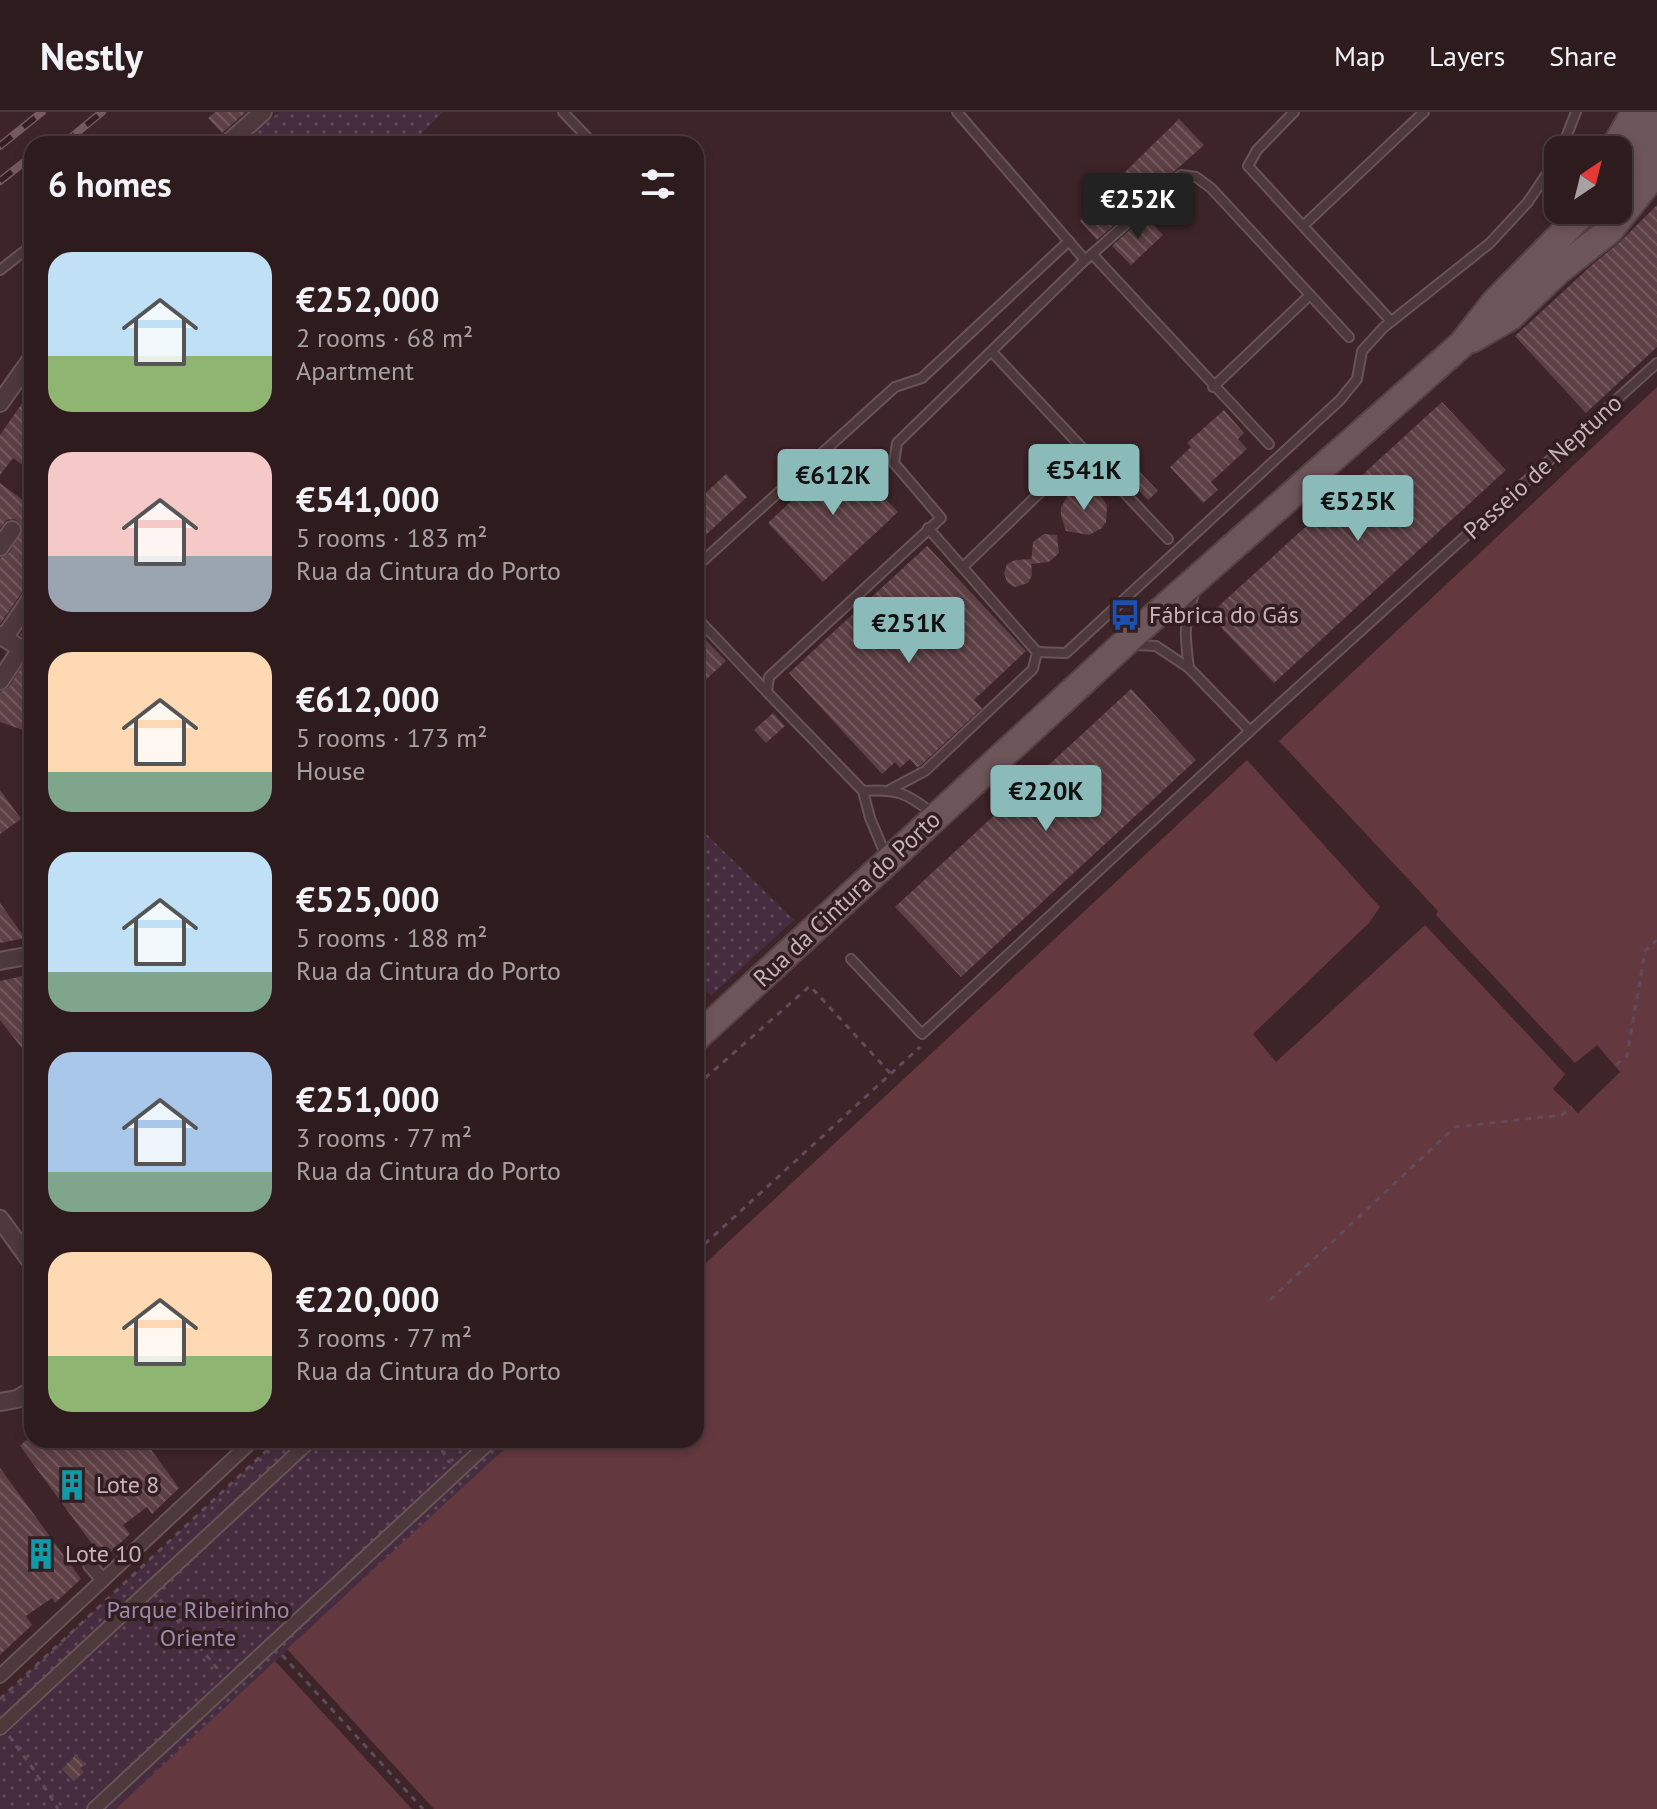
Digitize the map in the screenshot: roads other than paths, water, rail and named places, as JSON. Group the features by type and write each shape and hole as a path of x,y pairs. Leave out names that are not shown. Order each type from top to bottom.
{"main road":[{"path":"1621,136 1635,112"},
{"path":"1632,150 1656,112"},
{"path":"1632,182 1657,147"},
{"path":"1558,271 1610,230 1657,171"},
{"path":"1462,344 1487,293 1550,224"},
{"name":"Rua da Cintura do Porto","path":"704,1031 1118,648 1462,344 1495,302 1572,224"},
{"path":"1558,271 1599,224"},
{"name":"Rua da Cintura do Porto","path":"1462,344 1510,317 1558,271"}],"street":[{"path":"236,136 263,112"},
{"path":"0,403 24,369"},
{"path":"0,547 12,530"},
{"path":"0,681 21,649 2,636 24,607"},
{"path":"0,961 24,956"},
{"path":"0,1219 24,1252"},
{"path":"0,1402 24,1395"},
{"path":"1,1672 244,1448"},
{"path":"1,1728 302,1448"},
{"path":"94,1809 483,1448"},
{"path":"90,1565 103,1580"}],"lane":[{"path":"563,112 586,136"},
{"path":"957,112 1085,260 1081,264"},
{"path":"1294,112 1257,150 1248,166 1391,321"},
{"path":"1303,226 1424,112"},
{"path":"1567,136 1576,112"},
{"path":"767,692 769,677 941,518 894,463 897,443 1081,264 1181,175 1196,177 1211,188 1349,337"},
{"path":"928,528 1037,652 1066,653 1340,400 1357,379 1362,351 1391,321 1490,243 1528,202 1544,178"},
{"path":"704,560 895,387 922,378 1069,241"},
{"path":"0,270 24,251"},
{"path":"1092,254 1269,444"},
{"path":"1213,387 1310,295"},
{"path":"992,352 1168,539"},
{"name":"Passeio de Neptuno","path":"851,959 922,1034 1250,731 1657,363"},
{"path":"963,567 1084,450"},
{"path":"1189,668 1184,634 1186,616 1202,573"},
{"path":"704,625 863,791 870,818 889,861"},
{"path":"1118,648 1141,644 1156,646 1189,668 1250,731"},
{"path":"863,791 891,789 925,771 1033,669 1037,652"},
{"path":"891,789 919,803 936,817"}],"railway":[{"path":"0,146 42,112"},
{"path":"73,136 102,112"},
{"path":"0,181 24,162"}],"place":[{"name":"Fábrica do Gás","path":"1125,615"},
{"name":"Lote 8","path":"72,1485"},
{"name":"Lote 10","path":"41,1554"}],"park label":[{"name":"Parque Ribeirinho Oriente","path":"198,1624"}]}
